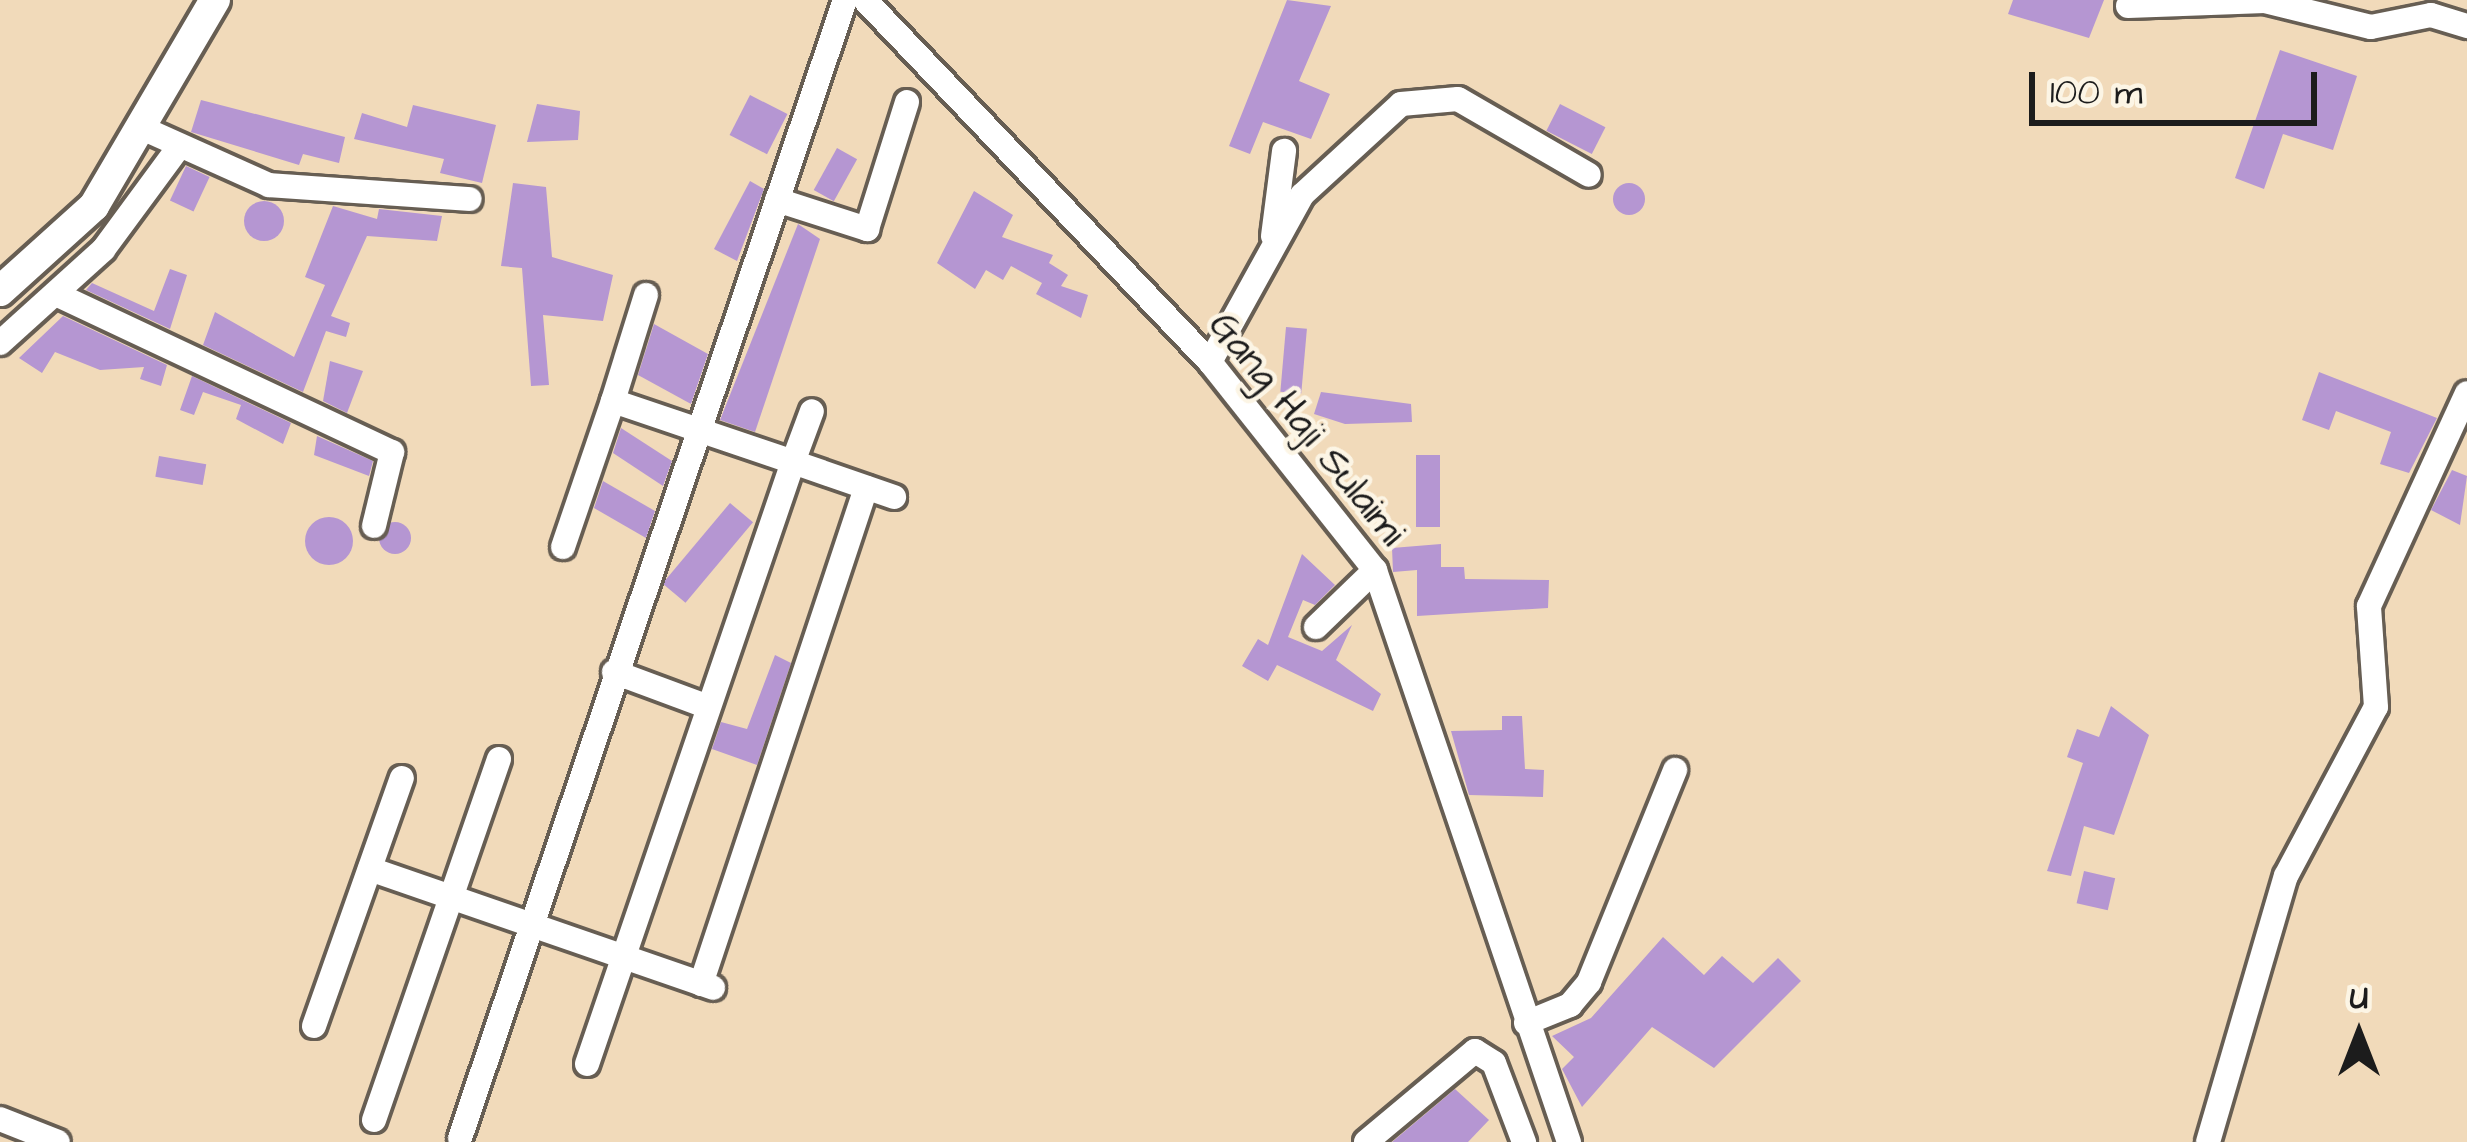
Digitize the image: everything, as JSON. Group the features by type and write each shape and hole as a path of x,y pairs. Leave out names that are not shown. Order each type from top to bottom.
{"street":[{"path":"0,343 60,296 136,181 161,138 215,0"},
{"path":"460,1138 614,672 704,433 845,0"},
{"name":"Gang Haji Sulaimi","path":"865,0 1210,362 1375,570 1569,1142"},
{"path":"2128,6 2265,1 2371,27 2431,15 2467,26"},
{"path":"1210,362 1302,195 1412,100 1458,99 1589,175"},
{"path":"777,200 867,230 907,102"},
{"path":"161,138 291,189 470,199"},
{"path":"1270,257 1284,152"},
{"path":"0,291 136,181"},
{"path":"563,547 646,295"},
{"path":"60,296 387,448 396,469 374,526"},
{"path":"2208,1142 2286,876 2376,707 2369,606 2467,393"},
{"path":"613,401 894,497"},
{"path":"587,1064 706,706 812,411"},
{"path":"370,869 708,986 866,488"},
{"path":"1316,627 1375,570"},
{"path":"614,672 706,706"},
{"path":"374,1120 499,759"},
{"path":"1526,1023 1570,1005 1589,982 1675,770"},
{"path":"314,1026 402,778"},
{"path":"1366,1142 1475,1052 1494,1063 1517,1137 1554,1102"},
{"path":"0,1119 58,1142"}],"building":[{"path":"1287,0 1331,6 1299,81 1330,94 1311,139 1263,122 1250,154 1229,146"},
{"path":"2013,0 2104,0 2089,38 2008,14"},
{"path":"2280,50 2357,76 2333,150 2283,134 2264,189 2235,178"},
{"path":"750,95 787,114 767,154 730,135"},
{"path":"201,100 345,137 339,163 303,154 299,165 191,132"},
{"path":"537,104 580,111 578,140 527,142"},
{"path":"1560,104 1605,127 1592,154 1546,131"},
{"path":"413,105 496,125 482,183 440,173 444,159 354,139 362,113 407,127"},
{"path":"837,148 857,159 834,201 814,190"},
{"path":"186,166 210,177 194,211 170,200"},
{"path":"750,181 764,189 737,261 714,249"},
{"path":"513,183 546,187 552,257 613,275 603,321 543,315 549,385 531,386 522,268 501,266"},
{"path":"1629,183 1641,187 1645,199 1641,211 1629,215 1617,211 1613,199 1617,187"},
{"path":"974,191 1013,215 1002,237 1053,255 1049,263 1068,275 1061,286 1088,295 1081,318 1036,294 1042,283 1011,266 1003,280 986,270 975,289 937,263"},
{"path":"264,201 278,207 284,221 278,235 264,241 250,235 244,221 250,207"},
{"path":"333,206 377,219 379,209 442,216 437,241 367,236 331,316 350,323 346,337 326,331 303,392 203,345 215,312 294,357 325,285 305,277"},
{"path":"798,224 820,239 755,432 720,420"},
{"path":"170,269 187,275 170,329 86,290 92,283 154,311"},
{"path":"63,316 167,365 161,386 140,379 144,367 100,370 55,352 42,373 19,358"},
{"path":"654,324 708,354 691,404 638,375"},
{"path":"1286,327 1307,329 1301,394 1280,392"},
{"path":"330,361 363,371 347,413 323,401"},
{"path":"2319,372 2437,418 2409,473 2380,464 2391,432 2336,411 2329,430 2302,420"},
{"path":"192,376 291,423 283,444 236,419 241,405 203,392 194,415 180,410"},
{"path":"1321,392 1411,404 1412,422 1345,424 1314,414"},
{"path":"621,428 672,461 663,486 613,453"},
{"path":"317,436 373,461 369,476 314,455"},
{"path":"1416,455 1440,455 1440,527 1416,527"},
{"path":"159,456 206,464 203,485 155,477"},
{"path":"2452,470 2467,476 2460,525 2431,510"},
{"path":"603,481 655,511 646,538 594,508"},
{"path":"730,503 753,522 685,603 663,583"},
{"path":"329,517 346,524 353,541 346,558 329,565 312,558 305,541 312,524"},
{"path":"395,522 406,527 411,538 406,549 395,554 384,549 379,538 384,527"},
{"path":"1441,544 1441,567 1464,567 1465,579 1549,580 1548,608 1417,616 1417,570 1393,572 1392,548"},
{"path":"1302,554 1335,585 1315,605 1303,600 1288,637 1322,651 1352,625 1336,660 1381,694 1373,711 1277,665 1268,681 1242,666 1258,639 1268,645"},
{"path":"775,655 791,663 757,765 712,749 721,722 747,729"},
{"path":"2111,706 2149,735 2114,835 2084,826 2071,876 2047,871 2083,763 2067,757 2077,729 2099,737"},
{"path":"1502,716 1522,716 1525,769 1544,770 1543,797 1469,795 1451,731 1502,730"},
{"path":"2084,871 2115,878 2108,910 2077,903"},
{"path":"1663,937 1704,975 1722,956 1753,983 1778,958 1801,981 1714,1068 1652,1027 1582,1107 1562,1069 1574,1057 1552,1036 1591,1018"},
{"path":"1455,1089 1489,1120 1468,1142 1392,1142"}]}
